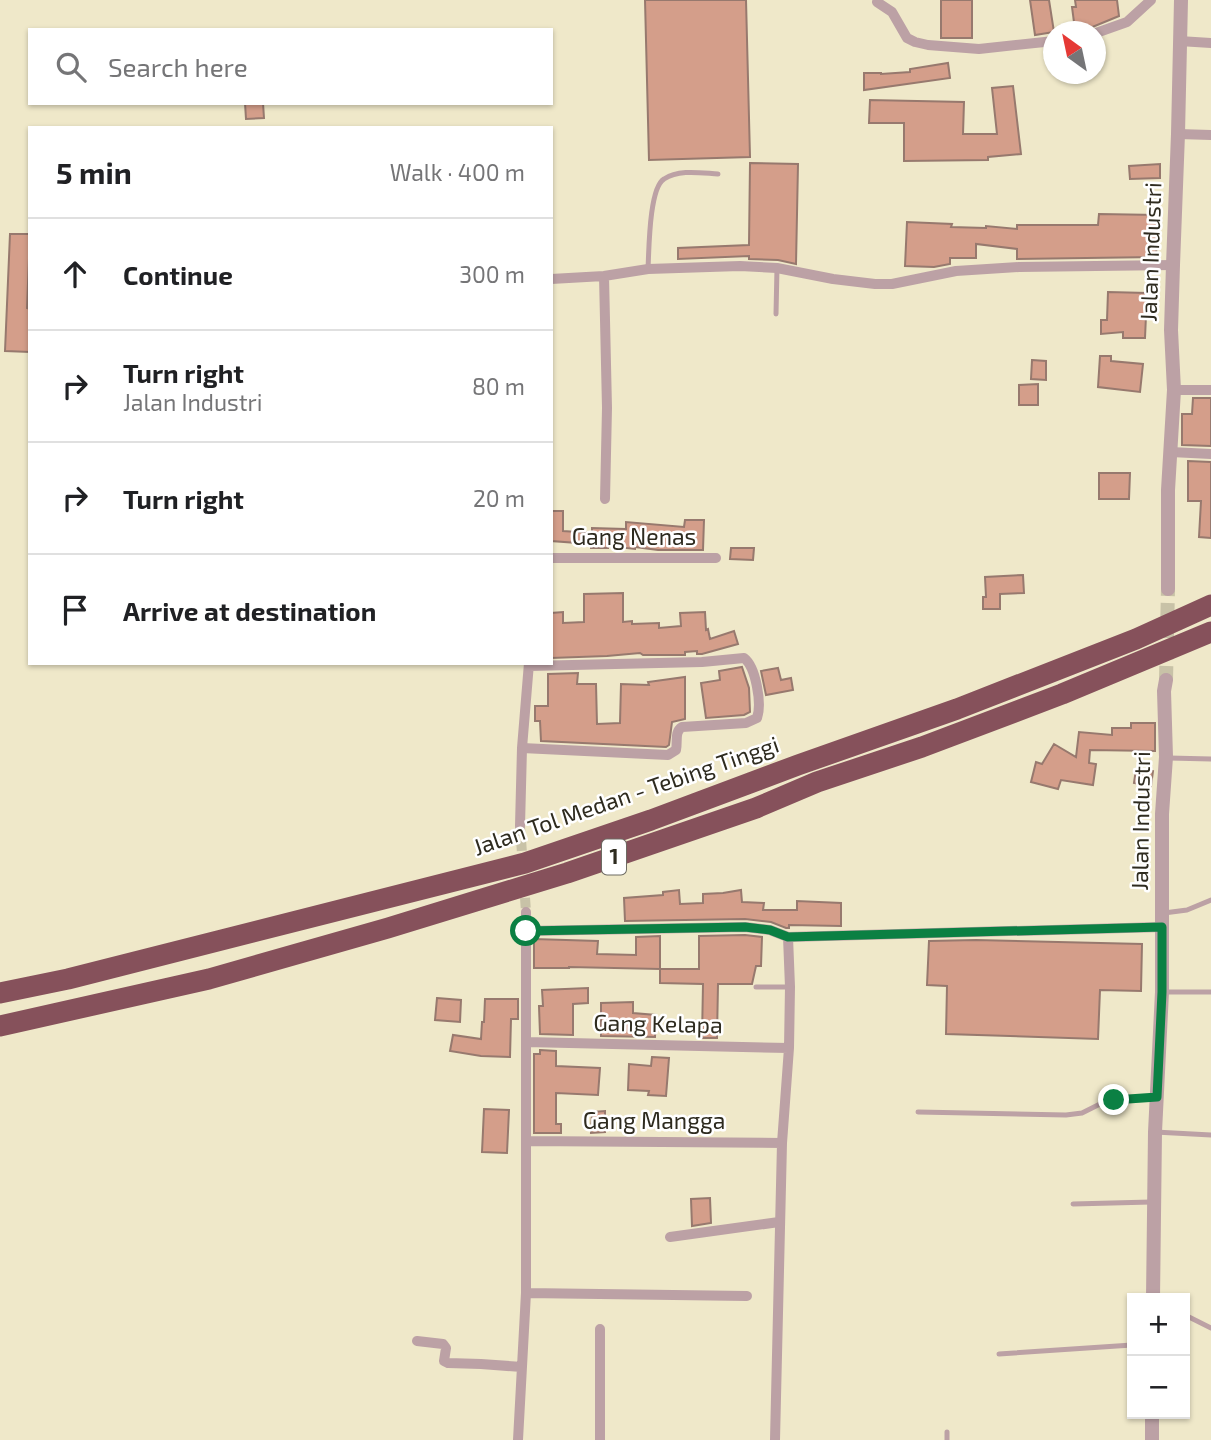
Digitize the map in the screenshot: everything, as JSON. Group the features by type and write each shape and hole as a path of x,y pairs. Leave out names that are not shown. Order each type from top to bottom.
{"highway":[{"name":"Jalan Tol Medan - Tebing Tinggi","path":"0,993 68,979 525,863 957,709 1136,639 1211,605"},
{"name":"1","path":"0,1026 209,979 567,873 756,808 817,782 934,743 1062,694 1211,632"}],"street":[{"path":"1106,29 1127,22 1151,0"},
{"name":"Jalan Industri","path":"1168,589 1168,490 1174,390 1172,265 1181,0"},
{"path":"877,2 892,12 907,38 915,42 979,49 1043,42"},
{"path":"1180,41 1211,43"},
{"path":"1178,134 1211,135"},
{"path":"553,279 604,276 648,269 740,266 777,268 833,279 892,284 956,271 1019,267 1172,265"},
{"path":"604,276 607,408 605,499"},
{"path":"1174,390 1211,390"},
{"path":"1171,452 1211,454"},
{"name":"Gang Nenas","path":"553,558 716,558"},
{"path":"522,748 668,755 676,750 678,730 682,727 710,727 751,722 757,718 759,709 754,673 746,659 553,664"},
{"path":"520,826 522,748 529,665"},
{"name":"Jalan Industri","path":"1153,1293 1155,1132 1162,992 1162,814 1166,758 1166,680"},
{"path":"518,1440 526,1293 526,912"},
{"path":"526,931 745,927 770,930 788,937 1162,920"},
{"path":"775,1440 779,1222 789,1048 788,937"},
{"name":"Gang Kelapa","path":"526,1042 789,1048"},
{"name":"Gang Mangga","path":"526,1141 782,1143"},
{"path":"670,1237 779,1222"},
{"path":"526,1293 747,1296"},
{"path":"600,1329 600,1440"},
{"path":"417,1341 443,1345 446,1348 444,1361 448,1363 522,1367"},
{"path":"1152,1419 1152,1440"}],"lane":[{"path":"648,269 652,205 659,183 676,174 718,174"},
{"path":"776,314 777,268"},
{"path":"1166,758 1211,759"},
{"path":"1162,920 1211,900"},
{"path":"755,988 790,987"},
{"path":"1162,992 1211,992"},
{"path":"918,1112 1066,1115 1114,1100 1157,1097"},
{"path":"1155,1132 1211,1135"},
{"path":"1073,1204 1154,1202"},
{"path":"1190,1318 1211,1328"},
{"path":"999,1354 1127,1345"},
{"path":"947,1432 947,1440"}],"building":[{"path":"645,0 746,0 750,157 649,160"},
{"path":"941,0 972,0 972,38 941,38"},
{"path":"1030,0 1049,0 1052,21 1043,21 1043,34 1035,35"},
{"path":"1075,0 1117,0 1119,16 1106,21 1074,21 1072,7 1076,7"},
{"path":"948,63 950,78 864,90 864,73 910,72 910,69"},
{"path":"1013,86 1021,154 988,157 988,160 904,161 904,123 869,123 870,100 964,102 963,134 997,134 992,88"},
{"path":"245,105 263,105 264,118 246,119"},
{"path":"750,163 798,164 796,264 749,259 749,256 678,259 678,248 749,245"},
{"path":"1160,164 1160,178 1130,179 1129,166"},
{"path":"1099,214 1158,215 1156,257 1017,259 1017,249 976,244 976,258 950,258 950,264 934,267 905,266 907,222 952,224 951,227 1017,229 1017,225 1098,225"},
{"path":"10,234 28,234 28,352 5,351"},
{"path":"1108,292 1147,293 1145,338 1123,338 1123,332 1101,334 1101,320 1107,320"},
{"path":"1100,356 1111,356 1111,361 1143,364 1140,392 1098,387"},
{"path":"1032,360 1046,361 1046,380 1031,379"},
{"path":"1038,384 1038,405 1019,405 1019,385"},
{"path":"1193,398 1211,398 1211,446 1182,445 1182,414 1192,414"},
{"path":"1188,461 1211,462 1211,538 1199,537 1201,501 1188,501"},
{"path":"1099,473 1130,473 1129,499 1099,499"},
{"path":"553,511 563,511 563,531 592,533 592,528 626,529 626,522 684,527 685,520 704,520 703,550 608,546 591,548 591,544 553,541"},
{"path":"731,548 754,548 753,560 730,559"},
{"path":"1023,575 1024,593 1000,594 1000,609 983,609 983,597 986,597 985,577"},
{"path":"623,593 623,622 632,621 632,624 659,623 659,628 681,626 680,613 705,612 706,630 708,629 710,639 734,631 738,644 702,654 697,654 697,651 685,652 685,655 640,653 553,658 553,613 563,612 563,623 584,622 584,594"},
{"path":"742,667 749,688 750,712 744,715 706,718 701,683 720,680 719,671"},
{"path":"778,668 781,680 791,678 793,690 766,695 761,671"},
{"path":"578,673 577,684 596,684 597,724 620,723 621,684 649,685 648,682 685,677 685,719 672,722 669,745 666,747 541,741 540,721 535,721 535,706 548,706 548,674"},
{"path":"1131,723 1155,723 1155,751 1090,750 1089,763 1096,764 1093,785 1061,780 1058,789 1031,782 1036,762 1042,764 1054,744 1076,757 1079,732 1112,735 1112,728 1131,728"},
{"path":"1136,769 1153,771 1151,786 1134,783"},
{"path":"679,890 680,904 703,903 703,894 741,890 742,902 764,903 763,910 797,910 797,901 841,903 841,926 789,925 789,928 786,928 771,922 745,919 625,921 624,898 663,895 663,892"},
{"path":"660,936 660,969 534,968 534,939 598,941 597,954 636,955 636,937"},
{"path":"699,936 762,937 761,966 756,966 752,984 718,984 717,1038 702,1038 703,984 660,983 660,969 699,969"},
{"path":"929,941 1142,944 1141,991 1100,990 1098,1039 946,1034 947,986 927,985"},
{"path":"588,988 588,1003 573,1004 573,1035 540,1034 539,1006 543,1006 542,990"},
{"path":"437,998 461,1000 460,1022 435,1020"},
{"path":"485,999 518,999 518,1019 511,1019 510,1057 450,1051 453,1035 481,1039"},
{"path":"633,1002 633,1013 656,1015 655,1037 601,1036 601,1003"},
{"path":"540,1050 556,1051 556,1066 600,1068 598,1095 556,1093 556,1124 561,1124 561,1133 534,1133 534,1054 540,1054"},
{"path":"652,1057 669,1058 666,1096 648,1095 649,1091 628,1090 629,1064 651,1066"},
{"path":"484,1109 509,1110 507,1153 482,1152"},
{"path":"605,1111 605,1132 591,1133 592,1112"},
{"path":"710,1198 711,1223 692,1226 691,1199"}],"tunnel":[{"path":"1166,680 1168,589"},
{"path":"520,826 523,867"},
{"path":"524,883 526,912"}],"route":[{"path":"526,931 745,927 770,930 788,937 1162,927 1157,1097 1114,1100"}]}
